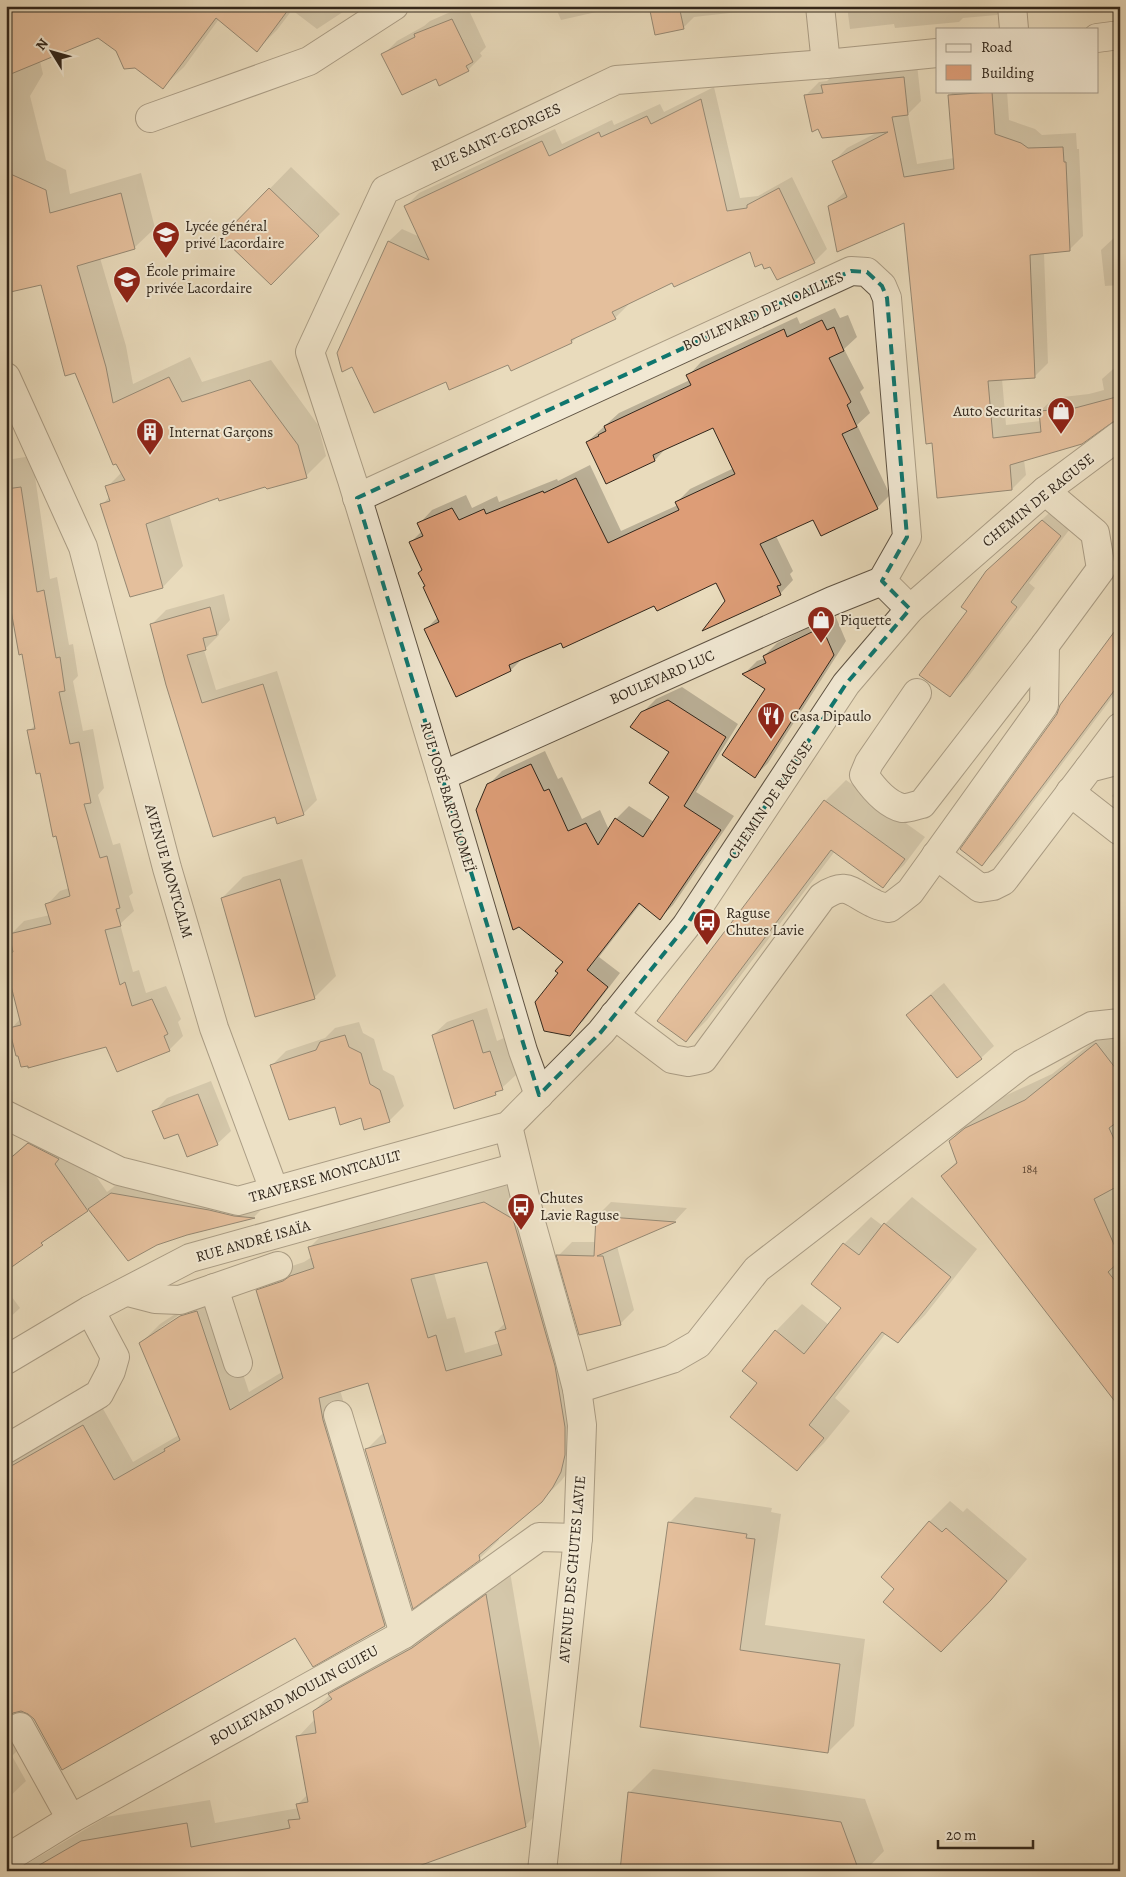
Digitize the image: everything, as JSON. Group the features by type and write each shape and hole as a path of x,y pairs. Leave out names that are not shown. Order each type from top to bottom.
{"street":[{"path":"150,118 309,61 394,6"},
{"path":"820,6 826,64"},
{"path":"1012,6 1014,28"},
{"path":"1098,38 1120,36"},
{"name":"RUE SAINT-GEORGES","path":"356,498 310,352 385,190 616,80 826,64 936,53"},
{"name":"BOULEVARD DE NOAILLES","path":"356,498 851,271 867,272 882,286 887,298 907,537 882,581"},
{"name":"AVENUE MONTCALM","path":"6,377 83,547 168,868 214,1028 274,1190"},
{"name":"CHEMIN DE RAGUSE","path":"508,1126 600,1032 686,926 846,684 910,609 1045,491 1120,435"},
{"path":"917,693 869,763 864,775 873,787 893,804 903,808 922,804 1101,569 1095,533 1045,491"},
{"name":"RUE JOSÉ BARTOLOMEÏ","path":"356,498 442,776 523,1051 539,1096"},
{"path":"882,581 910,609"},
{"name":"BOULEVARD LUC","path":"442,776 823,605 882,581"},
{"path":"614,1015 672,1059 688,1062 703,1059 822,896 833,889 846,887 874,904 889,908 910,892 1044,705 1045,644"},
{"path":"936,856 980,888 1003,882 1120,727"},
{"path":"1089,768 1120,760"},
{"path":"1070,792 1120,831"},
{"path":"577,1389 672,1359 698,1344 757,1269 1022,1064 1092,1026 1120,1023"},
{"name":"TRAVERSE MONTCAULT","path":"6,1115 119,1171 238,1200 508,1126"},
{"name":"AVENUE DES CHUTES LAVIE","path":"508,1126 532,1226 577,1389 582,1425 578,1538 542,1871"},
{"name":"RUE ANDRÉ ISAÏA","path":"6,1360 90,1310 128,1292 190,1258 517,1167"},
{"path":"128,1292 155,1300 180,1300 278,1266"},
{"path":"214,1288 238,1363"},
{"path":"6,1449 99,1394 112,1371 115,1357 90,1310"},
{"path":"338,1415 404,1634"},
{"name":"BOULEVARD MOULIN GUIEU","path":"6,1860 71,1819 404,1634 539,1537 578,1538"},
{"path":"20,1727 71,1819"}],"highlighted area":[{"path":"851,271 867,272 882,286 887,298 907,537 882,581 910,609 846,684 686,926 601,1032 539,1095 357,498"}],"building":[{"path":"6,6 291,6 257,52 216,18 163,89 135,68 124,69 116,51 98,38 6,76"},
{"path":"649,6 679,6 684,29 655,35"},
{"path":"452,19 473,62 466,66 469,71 439,86 436,79 402,95 381,54 415,37 414,34"},
{"path":"904,77 908,115 892,117 904,177 954,169 948,95 992,92 995,134 1021,143 1028,148 1063,147 1064,162 1066,162 1070,251 1030,255 1035,378 988,381 993,438 1041,432 1039,411 1075,408 1120,396 1120,417 1082,444 1010,465 1012,490 937,498 932,443 926,444 904,223 837,252 828,206 847,197 832,161 888,132 822,138 818,129 812,132 804,95 823,93 821,85"},
{"path":"701,99 727,211 747,208 747,205 779,188 815,263 777,280 770,267 764,269 762,264 755,267 750,252 674,287 672,283 612,312 616,319 571,340 572,343 511,371 508,365 449,390 446,382 374,413 352,367 342,372 337,353 388,241 429,260 404,206 542,141 549,156 599,132 601,137 647,116 651,124"},
{"path":"6,172 46,190 50,213 121,193 135,249 77,266 106,367 113,403 169,377 182,402 250,380 298,445 307,478 267,489 265,487 219,501 218,498 146,524 163,588 130,597 100,504 110,501 105,486 125,480 116,464 113,465 75,373 65,376 41,285 6,293"},
{"path":"269,188 319,236 271,285 221,237"},
{"path":"822,320 827,330 834,327 844,351 829,358 851,402 847,405 857,427 842,434 878,509 821,536 813,520 760,544 781,585 777,586 781,595 702,631 725,601 716,583 657,611 654,606 563,648 561,643 509,665 511,671 456,697 424,629 439,622 423,587 425,586 418,573 422,570 409,542 423,536 417,523 452,508 459,520 484,509 486,514 543,491 544,493 576,478 608,543 679,510 675,502 735,474 713,428 653,455 655,461 606,484 586,442 606,431 604,426 691,385 686,375 784,329 787,337"},
{"path":"21,487 37,592 44,590 56,658 60,657 65,691 59,692 70,744 79,742 91,803 84,804 100,858 107,856 120,908 116,909 121,926 105,930 120,985 125,982 132,1006 152,999 168,1034 164,1036 170,1051 117,1072 106,1047 28,1068 28,1066 21,1067 18,1056 16,1056 9,1028 21,1025 6,966 6,955 13,952 9,934 51,924 45,904 70,896 56,836 53,837 40,773 36,774 27,730 35,729 22,654 19,655 6,582 6,489"},
{"path":"1042,520 1061,536 1011,602 1017,607 950,697 919,675 967,611 961,607 986,571"},
{"path":"210,607 217,635 203,638 206,650 187,655 202,703 263,684 304,815 277,824 275,817 213,837 166,685 150,624"},
{"path":"1120,624 1120,683 982,866 960,849 1057,714 1060,705"},
{"path":"822,627 834,655 755,778 722,755 765,689 742,674 766,663 763,656"},
{"path":"668,700 726,737 684,806 721,830 660,920 639,903 587,970 608,987 570,1036 544,1031 535,1002 558,973 555,971 563,962 519,927 513,930 476,810 487,784 531,764 544,791 549,789 568,831 586,823 598,845 615,818 643,837 669,797 649,783 669,752 630,727 641,712"},
{"path":"824,800 905,859 883,888 831,850 686,1042 657,1021"},
{"path":"280,879 315,999 255,1017 221,898"},
{"path":"931,995 982,1059 957,1078 906,1015"},
{"path":"473,1020 483,1053 490,1051 503,1090 495,1092 496,1095 454,1109 432,1035"},
{"path":"345,1035 349,1047 361,1053 370,1084 380,1090 390,1122 364,1130 361,1118 340,1125 335,1107 289,1120 270,1065 316,1050 320,1042"},
{"path":"1096,1043 1120,1074 1120,1120 1109,1128 1120,1152 1120,1185 1094,1199 1120,1258 1120,1261 1108,1272 1120,1287 1120,1408 941,1176 957,1163 949,1141 965,1128 1025,1100"},
{"path":"198,1094 218,1145 187,1157 178,1134 164,1139 152,1111"},
{"path":"28,1143 59,1159 55,1164 88,1211 41,1243 43,1245 6,1271 6,1162"},
{"path":"111,1193 234,1216 255,1218 187,1235 157,1245 128,1261 88,1209"},
{"path":"484,1202 513,1219 555,1366 565,1427 565,1455 561,1472 542,1502 479,1555 480,1560 413,1609 365,1449 386,1443 368,1383 319,1398 323,1420 385,1626 313,1667 295,1638 62,1770 34,1719 21,1711 13,1713 6,1720 6,1469 83,1425 114,1480 165,1451 164,1449 180,1440 139,1343 180,1316 197,1311 230,1410 283,1378 256,1290 314,1268 308,1247","holes":["487,1262 506,1329 495,1332 502,1355 446,1371 436,1335 428,1338 411,1279"]},
{"path":"596,1216 676,1222 597,1256 603,1256 621,1325 579,1335 556,1255 594,1256"},
{"path":"884,1223 951,1277 898,1343 882,1332 809,1425 824,1438 797,1471 730,1417 757,1383 742,1371 775,1330 804,1354 841,1308 811,1284 843,1243 859,1255"},
{"path":"929,1521 942,1532 946,1528 1007,1581 941,1652 883,1602 894,1589 881,1577"},
{"path":"668,1522 747,1534 746,1538 755,1539 740,1650 840,1664 828,1753 640,1727"},
{"path":"486,1594 526,1827 405,1871 29,1871 81,1841 187,1823 191,1847 290,1828 288,1820 300,1819 296,1804 308,1802 296,1736 316,1733 313,1711 332,1699 328,1694 412,1648"},
{"path":"628,1792 841,1822 859,1871 620,1871"}],"place":[{"name":"Lycée général privé Lacordaire","path":"166,259"},
{"name":"École primaire privée Lacordaire","path":"127,304"},
{"name":"Auto Securitas","path":"1061,435"},
{"name":"Internat Garçons","path":"150,456"},
{"name":"Piquette","path":"821,644"},
{"name":"Casa Dipaulo","path":"771,740"},
{"name":"Raguse Chutes Lavie","path":"707,946"},
{"name":"Chutes Lavie Raguse","path":"521,1231"}]}
